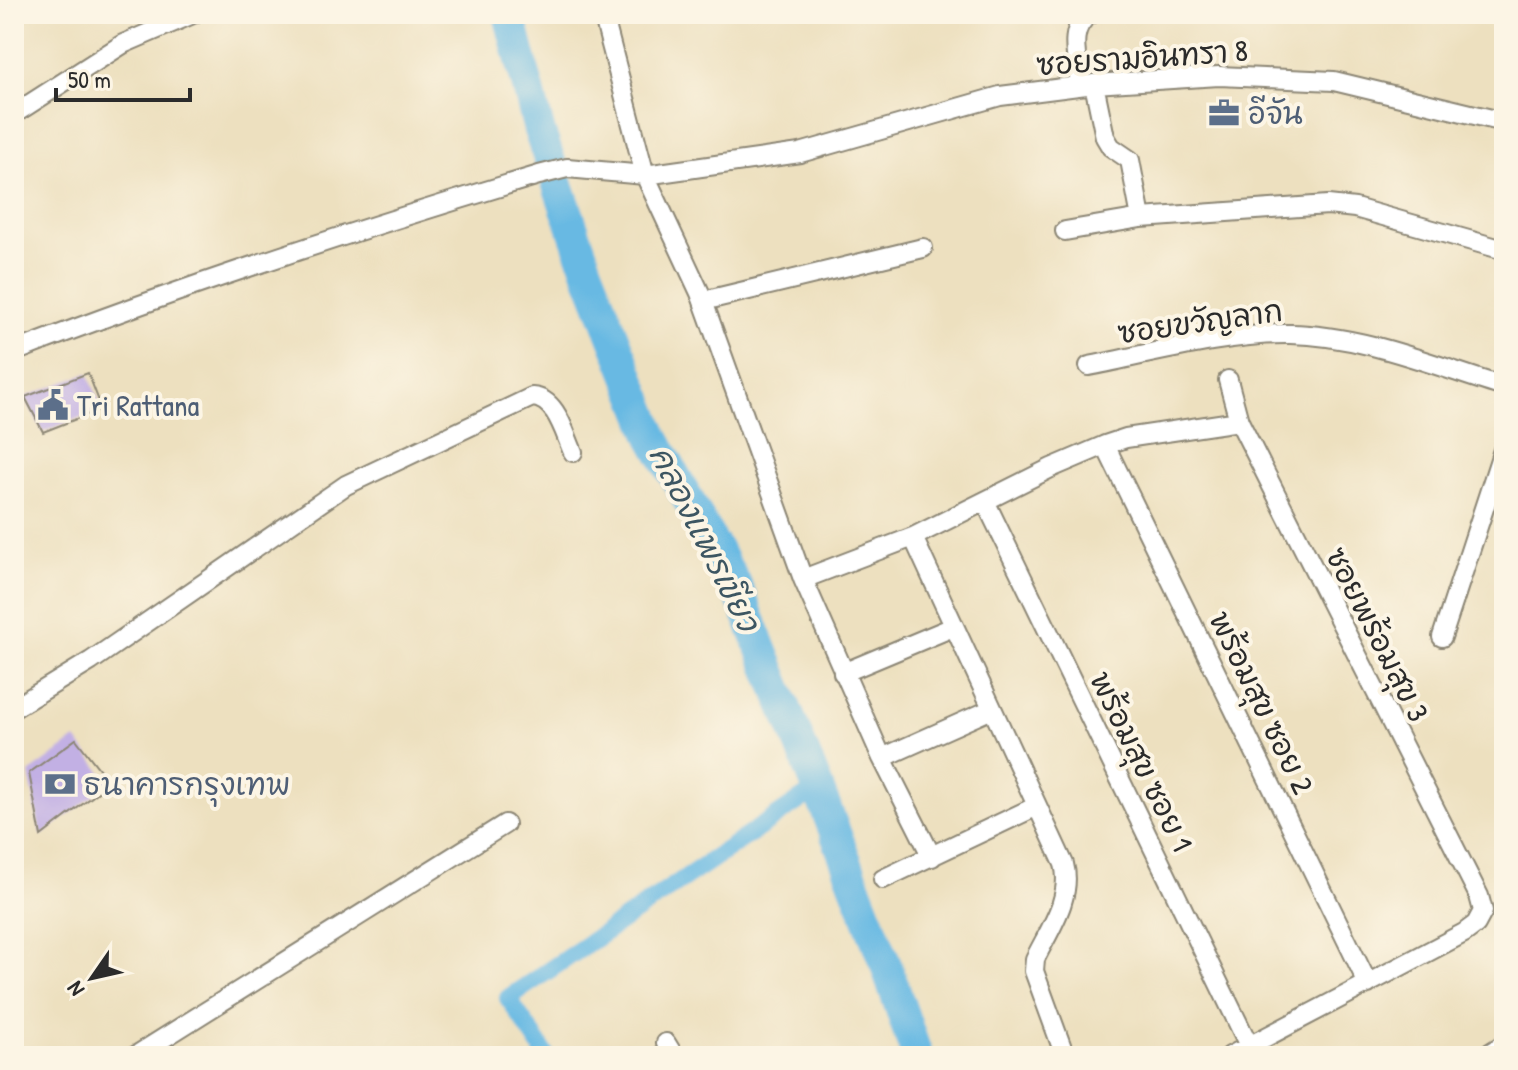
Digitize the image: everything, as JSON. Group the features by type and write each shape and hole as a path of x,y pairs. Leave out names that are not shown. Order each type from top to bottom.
{"street":[{"path":"14,114 123,44 193,14"},
{"path":"603,14 645,175 703,301 803,579 882,758 932,857"},
{"path":"1090,14 1080,20 1075,33 1087,84 1105,137 1111,147 1130,160 1141,218"},
{"name":"ซอยรามอินทรา 8","path":"14,352 235,271 539,175 567,168 645,175 800,153 1000,96 1087,84 1219,76 1334,81 1504,122"},
{"path":"1065,231 1141,218 1328,205 1355,208 1504,250"},
{"path":"703,301 923,248"},
{"name":"ซอยขวัญลาก","path":"1089,366 1177,348 1289,334 1357,342 1504,387"},
{"name":"ซอยพร้อมสุข 3","path":"1228,380 1239,421 1479,896 1483,911 1476,924 1464,933 1368,984"},
{"path":"14,708 91,661 346,485 532,397 550,403 573,452"},
{"path":"803,579 913,537 1105,445 1126,438 1239,421"},
{"name":"พร้อมสุข ซอย 2","path":"1105,445 1368,984"},
{"path":"1442,637 1504,447"},
{"name":"พร้อมสุข ซอย 1","path":"985,501 1252,1050"},
{"path":"913,537 1064,864 1068,878 1066,893 1035,959 1034,971 1065,1056"},
{"path":"843,673 953,627"},
{"path":"882,758 992,709"},
{"path":"883,879 1037,806"},
{"path":"135,1056 505,824"},
{"path":"1230,1056 1252,1050 1368,984"},
{"path":"1485,1056 1504,1044"}],"building":[{"path":"88,373 102,409 43,432 25,397"},
{"path":"76,739 110,783 41,836 29,773"}],"waterway":[{"name":"คลองแพรเขียว","path":"509,14 539,130 587,269 653,437 735,583 818,788 917,1056"},
{"path":"542,1056 545,1053 508,998 818,788"}],"place":[{"name":"อีจัน","path":"1224,113"},
{"name":"Tri Rattana","path":"53,405"},
{"name":"ธนาคารกรุงเทพ","path":"60,784"}]}
